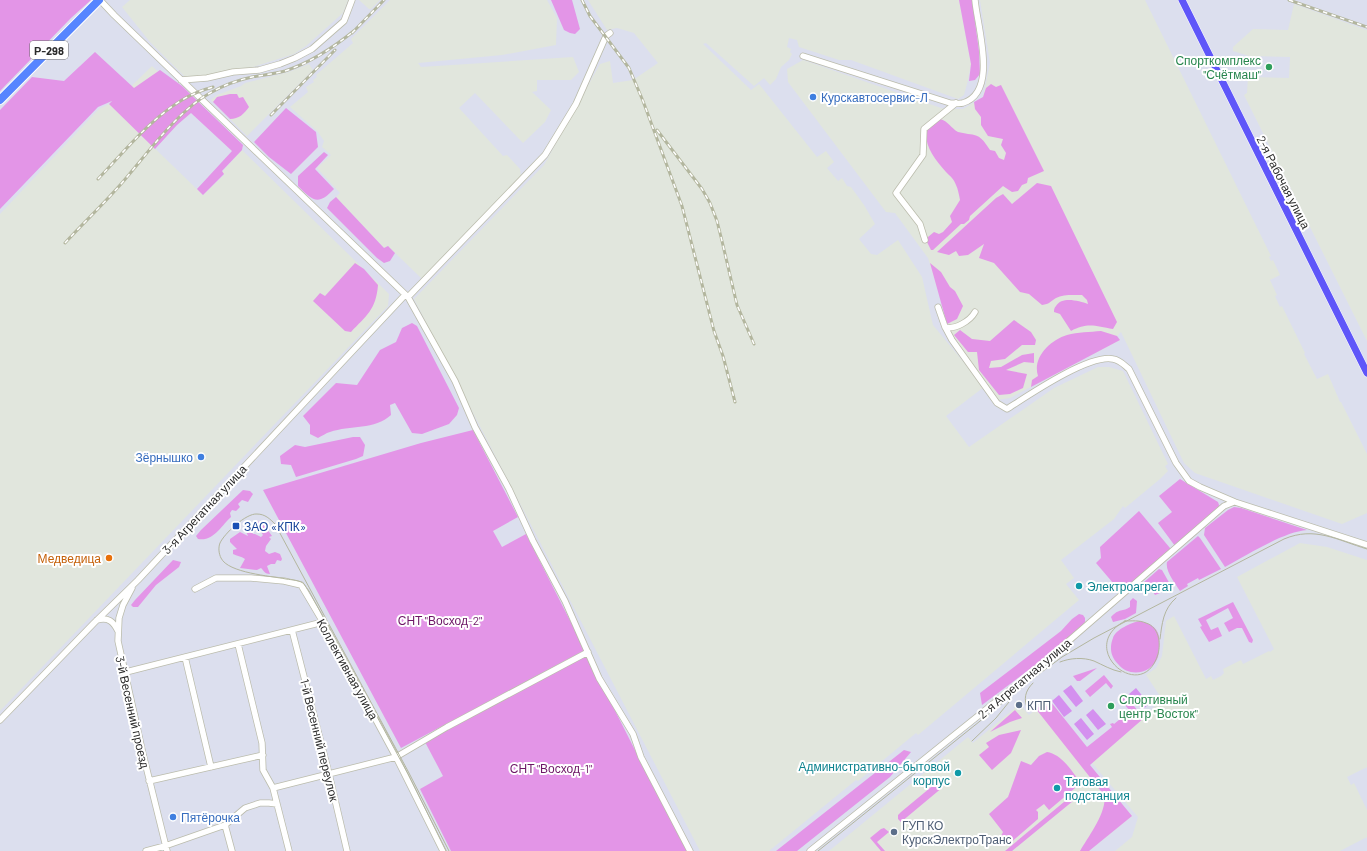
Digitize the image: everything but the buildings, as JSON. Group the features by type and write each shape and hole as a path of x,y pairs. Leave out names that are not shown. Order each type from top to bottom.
{"highway":[{"name":"Р-298","path":"0,100 100,0"}],"main road":[{"name":"2-я Рабочая улица","path":"1182,0 1367,373"}],"street":[{"path":"100,0 406,296 455,381 475,427 510,489 533,541 565,601 603,684 633,734 641,757 690,851"},
{"path":"181,80 207,78 233,72 258,70 295,58 312,49 344,21 352,0"},
{"path":"803,56 950,103 962,104 974,95 982,81 984,61 975,0"},
{"name":"3-я Агрегатная улица","path":"0,720 94,622 138,580 406,296 545,155 576,104 606,36 610,33"},
{"path":"925,240 920,224 896,192 923,155 924,129 956,103"},
{"path":"938,307 945,327 952,340 997,403 1006,409 1042,387 1092,362 1097,360 1114,359 1128,369 1176,464 1189,480 1200,487 1235,502 1367,545"},
{"path":"945,327 948,328 964,323 970,319 975,312"},
{"name":"2-я Агрегатная улица","path":"810,851 1034,671 1224,506 1235,502"},
{"name":"Коллективная улица","path":"195,589 216,578 251,578 301,585 323,622 396,757 443,851"},
{"name":"3-й Весенний проезд","path":"138,580 130,591 123,605 118,631 118,641 126,672 130,701 166,849"},
{"path":"94,622 108,619 118,631"},
{"path":"126,672 323,622"},
{"name":"1-й Весенний переулок","path":"292,630 347,851"},
{"path":"238,644 262,743 263,770 273,788 289,851"},
{"path":"273,788 396,757 447,727 588,652"},
{"path":"184,657 211,767"},
{"path":"149,781 263,755"},
{"path":"146,851 166,849 225,825 245,808 260,803 277,804"},
{"path":"225,825 232,851"}],"shaded area":[{"path":"130,0 348,0 343,13 306,46 294,54 253,67 209,76 186,78 150,42 122,7"},
{"path":"359,0 380,0 371,9 369,9"},
{"path":"390,0 547,0 557,18 556,45 502,55 418,63 421,67 573,57 579,72 571,80 537,80 537,91 532,92 551,110 545,122 523,143 475,93 459,108 503,156 507,155 520,169 521,177 421,278 388,246 384,248 336,197 340,193 317,168 331,155 322,147 324,141 318,132 290,107 308,92 306,87 314,82 313,80 317,77 316,75 353,43 351,39"},
{"name":"Электроагрегат","path":"588,0 959,0 971,64 964,95 958,99 851,60 839,60 799,47 797,40 789,38 787,47 791,49 790,52 792,54 789,60 781,67 776,79 770,85 764,78 754,86 706,43 703,44 751,90 759,84 817,157 826,151 834,162 827,168 838,181 842,178 847,186 851,187 875,224 859,239 871,254 877,255 898,240 922,277 933,325 984,387 946,416 969,447 1054,388 1098,367 1109,367 1123,371 1168,464 1165,466 1168,471 1160,479 1125,508 1123,506 1114,519 1061,560 1074,578 1066,584 1079,600 918,735 916,733 769,851 700,851 414,299 544,165 600,64 610,61 613,83 633,80 658,63 634,33 617,28 607,30"},
{"path":"980,0 1145,0 1271,256 1269,257 1271,261 1273,260 1280,275 1270,280 1277,295 1275,296 1280,307 1282,306 1317,379 1328,374 1340,402 1367,454 1367,513 1342,524 1195,473 1184,463 1121,332 1117,336 1120,340 1010,398 997,400 953,340 928,258 895,213 886,212 788,82 787,69 803,60 944,109 963,109 983,97 990,63"},
{"path":"1294,4 1367,30 1367,341 1244,95 1247,93 1248,77 1289,78 1290,57 1249,56 1233,51 1233,47 1253,29 1288,30"},
{"path":"309,64 313,70 247,136 211,100 217,95 245,83 289,72"},
{"path":"152,66 184,96 141,135 203,195 224,175 222,172 242,150 389,294 388,306 0,711 0,214 99,109 109,104 113,104"},
{"path":"1300,543 1327,547 1367,560 1367,767 1347,777 1351,785 1354,783 1367,810 1367,837 1340,851 1115,851 1132,837 1138,817 1092,763 1148,714 1155,706 1164,702 1146,675 1156,668 1162,656 1166,621 1174,616 1206,679 1211,676 1213,680 1221,676 1224,673 1223,669 1241,660 1243,664 1269,651 1270,652 1274,649 1237,577"},
{"path":"1071,685 1083,701 1076,707 1063,691"},
{"path":"1136,688 1149,704 1142,710 1129,694"},
{"path":"1059,695 1072,711 1064,717 1052,701"},
{"path":"1019,703 1029,715 1040,706 1132,816 1089,851 829,851 968,737 973,743"},
{"path":"1093,709 1106,724 1098,730 1086,715"},
{"path":"1081,718 1094,734 1087,740 1074,724"}],"green space":[{"path":"0,0 91,0 71,18 0,91"},
{"path":"551,0 572,0 580,29 575,34 564,30"},
{"path":"959,0 972,0 979,51 980,74 975,80 969,81 971,64"},
{"path":"95,52 134,88 160,70 182,86 243,145 242,150 222,171 224,174 203,195 197,189 232,151 191,113 177,125 155,149 109,104 112,101 98,107 0,209 0,110 32,77 64,81"},
{"path":"991,84 996,87 1001,85 1044,171 1028,178 1027,183 1022,185 1018,191 1012,192 1003,186 970,216 969,220 964,224 961,224 933,250 931,250 927,242 928,237 934,232 939,234 943,232 952,222 950,216 960,200 954,181 938,162 929,148 926,130 940,119 943,120 958,132 979,137 990,150 995,151 999,158 1004,160 1006,153 1001,145 1003,139 988,136 981,125 981,117 975,109 974,102 983,97 986,88"},
{"path":"237,94 239,98 243,97 249,107 241,116 230,119 213,102 217,97"},
{"path":"286,108 316,132 318,147 291,174 269,157 254,142"},
{"path":"324,152 328,155 315,169 334,189 324,198 316,200 298,186 298,176"},
{"path":"1037,183 1051,186 1117,322 1113,329 1096,326 1082,326 1071,331 1060,314 1054,312 1054,309 1059,303 1066,300 1088,304 1087,300 1082,295 1062,296 1042,305 1029,294 1020,292 994,263 979,258 984,244 968,255 959,256 956,251 949,255 937,252 996,198 1003,194 1012,204"},
{"path":"336,197 384,248 388,246 395,253 390,261 384,263 377,258 327,208 330,202"},
{"path":"355,263 364,269 378,285 373,307 366,317 351,332 345,331 313,301 320,293 325,296"},
{"path":"930,263 941,272 950,287 955,291 963,306 957,319 947,324"},
{"path":"1014,320 1031,332 1036,340 1035,345 1022,345 1005,359 991,361 989,368 1001,367 1022,355 1034,353 1034,363 1024,362 1006,370 1027,374 1023,388 1010,394 999,395 979,370 977,352 968,352 954,335 960,330 972,339 990,341"},
{"path":"412,323 417,326 459,408 457,415 449,424 422,434 412,433 395,403 390,405 391,415 378,423 338,430 327,433 318,438 310,434 310,425 303,416 336,383 357,385 380,350 396,342 402,328"},
{"path":"1101,331 1117,336 1120,340 1031,387 1032,380 1038,376 1037,369 1040,356 1054,341 1067,335"},
{"name":"СНТ \"Восход-2\"","path":"473,430 518,517 493,531 502,547 526,534 585,650 401,748 263,490 421,443"},
{"path":"353,437 360,437 365,445 363,456 356,459 296,477 291,465 281,464 280,456 295,445 305,447"},
{"path":"1180,479 1218,502 1219,505 1218,509 1175,546 1158,523 1172,512 1159,496"},
{"path":"243,490 250,491 253,494 248,502 242,500 238,504 240,507 236,511 232,510 230,513 231,517 213,535 208,538 198,539 196,536 201,530"},
{"path":"1234,507 1307,530 1276,539 1225,567 1204,535 1205,528"},
{"path":"1139,511 1170,548 1170,551 1124,591 1119,590 1096,563 1101,558 1100,547"},
{"path":"257,521 267,529 272,536 269,537 271,539 266,546 265,551 269,554 275,552 280,554 282,559 281,561 277,560 275,564 267,566 270,574 266,573 261,568 257,570 240,568 245,559 233,554 233,550 237,549 230,542 230,539 240,532 248,536 245,529 249,527 253,534 261,537 263,535 256,524"},
{"path":"1198,536 1221,569 1199,580 1198,578 1187,584 1188,586 1180,591 1167,569 1167,562"},
{"path":"173,560 181,562 179,567 156,585 138,607 133,607 131,605 135,600"},
{"path":"1159,569 1162,570 1171,586 1169,591 1164,589 1155,595 1143,583"},
{"path":"1133,598 1137,601 1136,613 1125,619 1113,622 1111,617 1116,612 1130,607 1130,601"},
{"path":"1233,602 1253,640 1252,643 1249,642 1242,628 1237,628 1229,632 1224,623 1233,618 1228,608 1206,620 1211,630 1218,627 1222,636 1209,642 1200,627 1202,626 1198,619"},
{"path":"1079,614 1083,615 1085,622 1067,641 982,705 980,693 1061,631"},
{"path":"1140,621 1149,624 1157,631 1159,635 1159,654 1155,663 1146,670 1140,672 1128,671 1116,661 1112,655 1111,645 1114,635 1120,629"},
{"name":"СНТ \"Восход-1\"","path":"587,655 688,851 451,851 420,789 443,776 425,742"},
{"path":"1097,668 1080,681 1077,681 1073,676"},
{"path":"1104,675 1113,686 1111,689 1106,683 1090,697 1085,691"},
{"path":"1123,693 1144,718 1090,765 1132,816 1089,851 1080,851 1103,809 1104,795 1036,709 1040,706 1043,709 1051,702 1087,747 1112,727 1110,724 1114,724 1130,711 1118,697"},
{"path":"1015,710 1022,718 990,732"},
{"path":"1021,730 1011,753 992,770 979,755 989,747 986,743 999,735"},
{"path":"904,750 911,752 890,777 797,851 776,851"},
{"path":"1047,752 1058,756 1071,769 1081,783 1049,810 1044,804 1036,810 1038,812 1038,819 1009,844 1003,844 999,840 1003,832 989,814 1008,797 1021,761 1031,765 1039,756"},
{"path":"936,783 939,783 943,787 901,822 898,819 898,815"},
{"path":"1076,792 1076,796 1073,801 1012,851 1005,851"},
{"path":"884,828 889,832 877,842 885,851 881,851 870,838"}],"tram line":[{"path":"446,851 408,774 305,585 296,580 250,573 232,567 225,563 221,558 219,547 222,539 242,520 257,514 265,516 275,524 409,773 449,851"},
{"path":"818,851 1035,677 1062,657 1094,638 1284,539 1295,535 1316,534 1336,538 1367,549"},
{"path":"1160,639 1166,612 1168,607 1176,598"},
{"path":"1125,621 1138,621 1146,623 1154,628 1158,636 1158,654 1150,669 1139,675 1128,674 1117,667 1109,657 1107,645 1111,632 1125,621"},
{"path":"1060,662 1072,659 1085,659 1121,672"},
{"path":"1028,710 1025,699 1028,689 1033,683"},
{"path":"972,741 996,718 1009,702"}],"railway":[{"path":"352,33 384,0"},
{"path":"582,0 590,16 629,68 643,101 682,206 714,331 723,356 735,402"},
{"path":"1289,0 1367,27"},
{"path":"65,243 120,186 176,120 198,100 215,90 236,82 252,77 285,71 313,59 339,43 355,30"},
{"path":"271,115 335,50"},
{"path":"98,179 137,137 170,108 197,92 213,87"},
{"path":"657,130 702,189 710,203 717,221 737,305 754,344"}],"place":[{"name":"Спорткомплекс \"Счётмаш\"","path":"1269,67"},
{"name":"Курскавтосервис-Л","path":"813,97"},
{"name":"Зёрнышко","path":"201,457"},
{"name":"ЗАО «КПК»","path":"236,526"},
{"name":"Медведица","path":"109,558"},
{"name":"Электроагрегат","path":"1079,586"},
{"name":"КПП","path":"1019,705"},
{"name":"Спортивный центр \"Восток\"","path":"1111,706"},
{"name":"Административно-бытовой корпус","path":"958,773"},
{"name":"Тяговая подстанция","path":"1057,788"},
{"name":"Пятёрочка","path":"173,817"},
{"name":"ГУП КО КурскЭлектроТранс","path":"894,832"}]}
